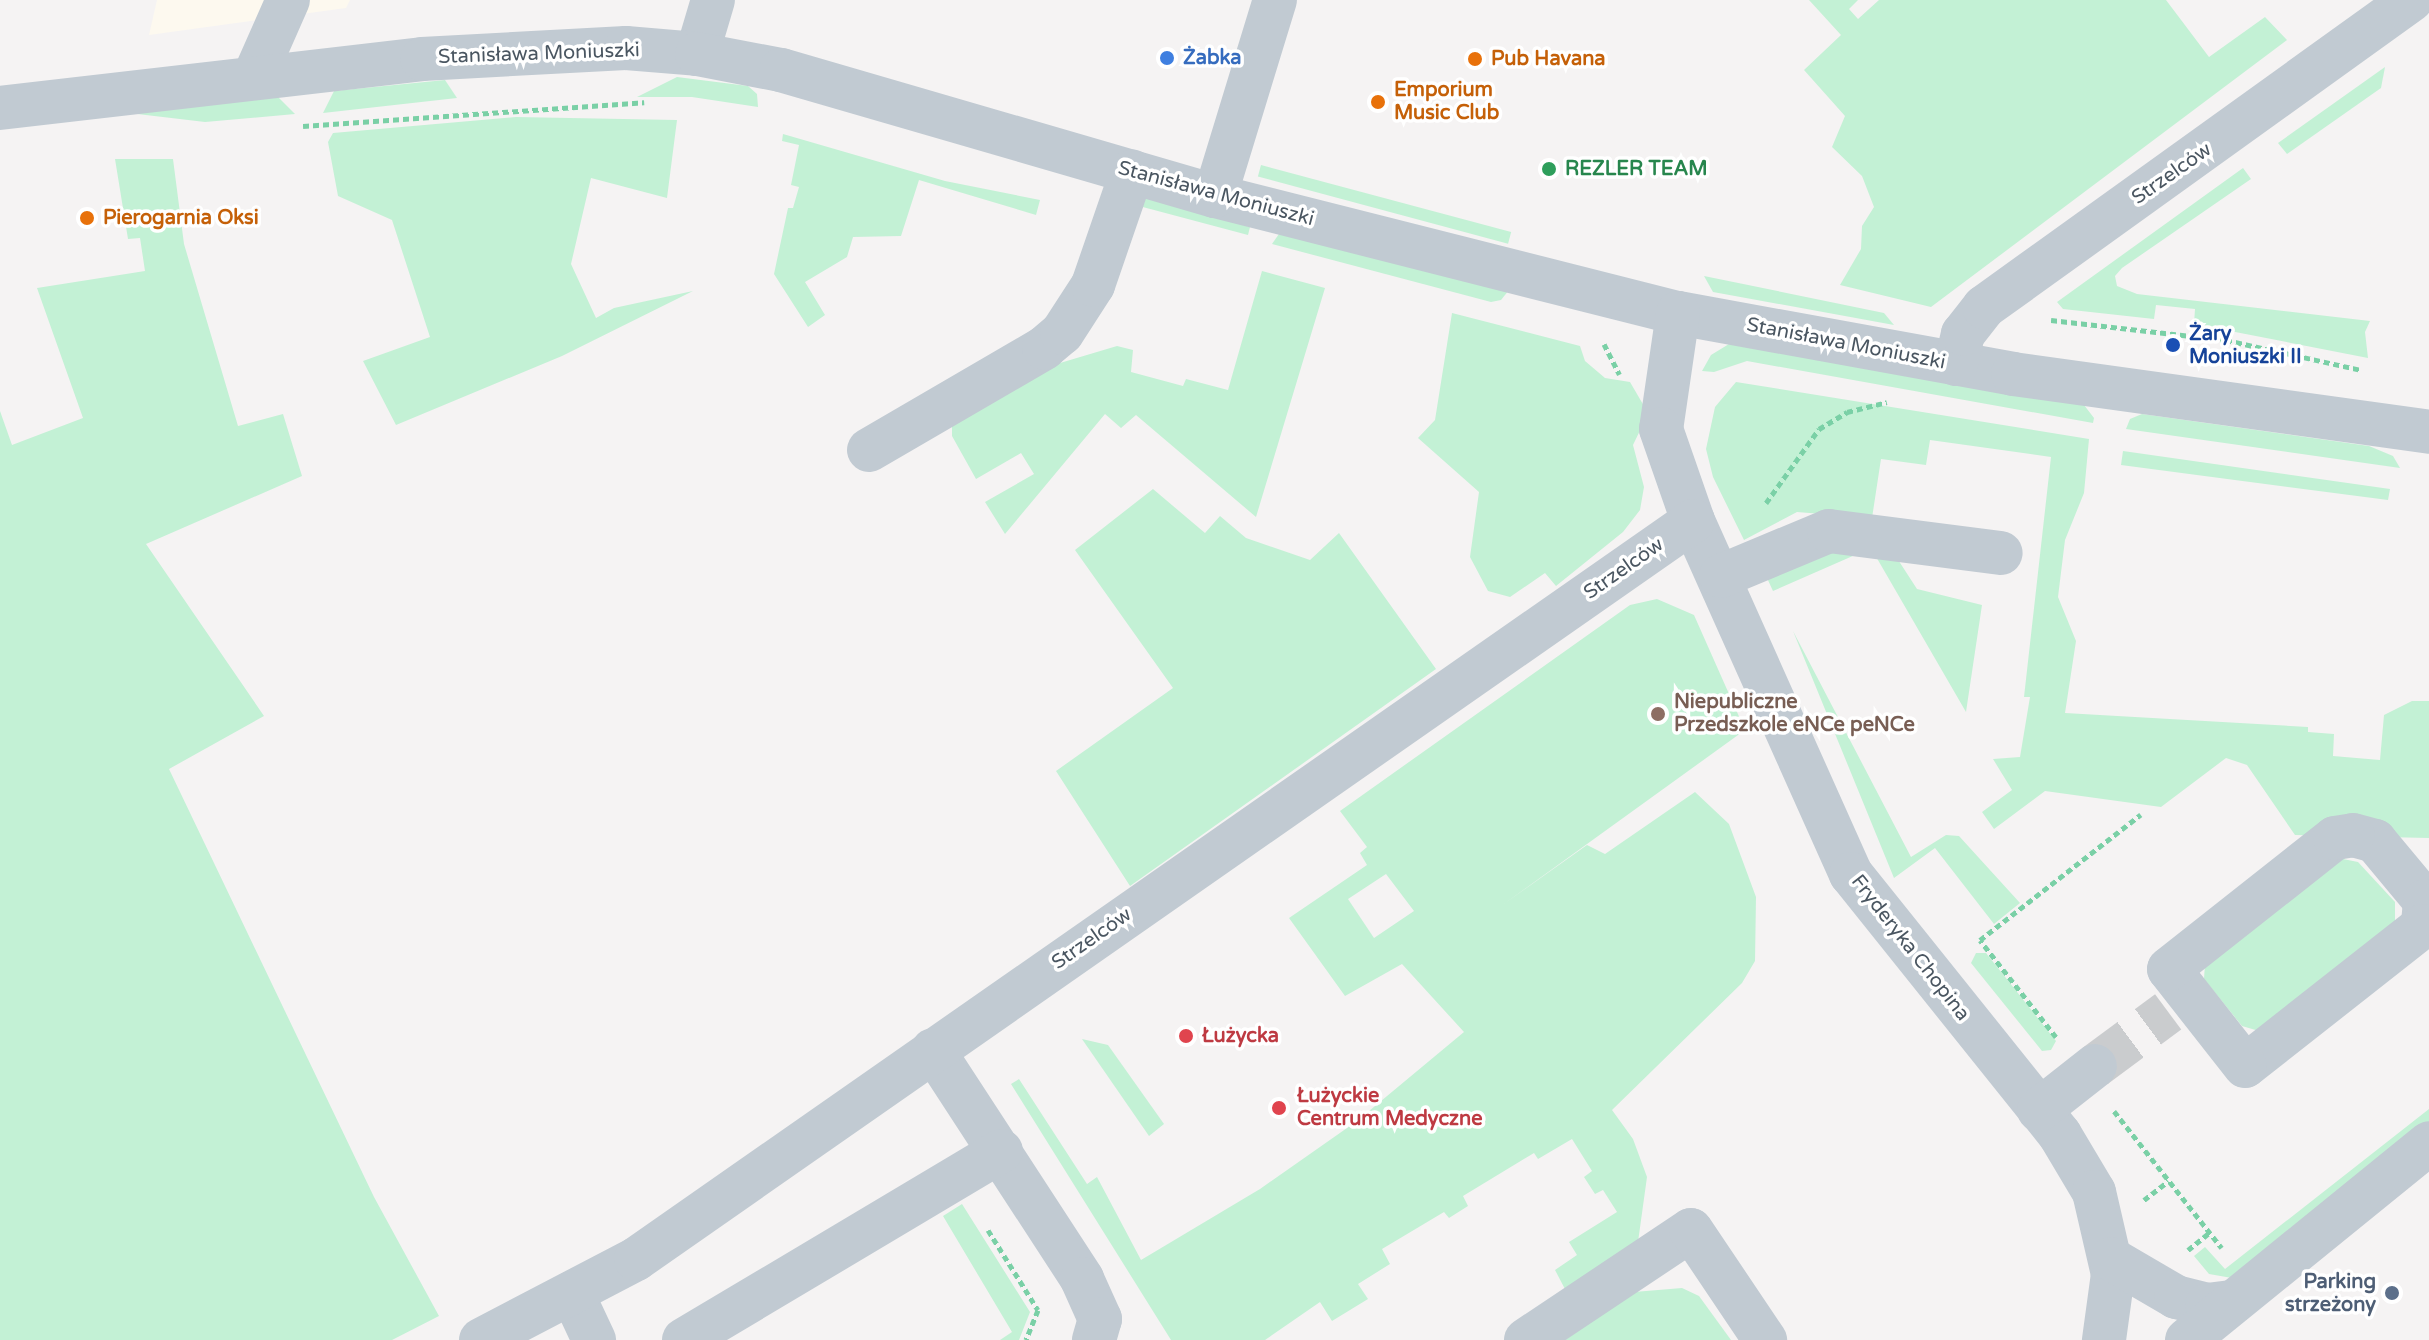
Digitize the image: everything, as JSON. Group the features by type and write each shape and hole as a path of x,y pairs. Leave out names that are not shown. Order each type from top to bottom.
{"street":[{"path":"254,77 288,0"},
{"path":"697,54 713,0"},
{"path":"1215,196 1275,0"},
{"name":"Strzelców","path":"1956,364 1963,334 1984,307 2411,0"},
{"name":"Stanisława Moniuszki","path":"0,108 422,59 585,50 697,54 781,70 1215,196 1678,313 1956,364 2429,432"},
{"path":"869,450 1044,348 1062,333 1093,285 1132,172"},
{"name":"Fryderyka Chopina","path":"1678,313 1661,429 1693,521 1734,570 1851,874 2039,1110 2094,1192 2111,1259 2104,1340"},
{"name":"Strzelców","path":"481,1340 636,1259 1693,521"},
{"path":"1734,570 1829,531 2001,553"},
{"path":"2353,835 2375,841 2416,864 2425,901 2423,926 2245,1066 2179,1004 2169,969 2335,838 2353,835"},
{"path":"933,1050 1001,1151 1096,1306 1100,1319 1094,1340"},
{"path":"2039,1110 2090,1070"},
{"path":"2187,1340 2429,1143"},
{"path":"684,1340 1001,1151"},
{"path":"1526,1340 1691,1230 1765,1340"},
{"path":"2111,1259 2176,1297 2207,1305 2233,1302"},
{"path":"572,1293 594,1340"}],"path":[{"path":"296,126 652,102"},
{"path":"2047,320 2226,340 2372,372"},
{"path":"1601,337 1617,370"},
{"path":"1734,570 1737,550 1800,450 1837,416 1896,400 1881,396"},
{"path":"2141,814 1980,940 2090,1070 2168,1181 2229,1257"},
{"path":"955,1178 1038,1310 1026,1340"},
{"path":"2132,1191 2136,1206 2168,1181"}],"shaded area":[{"path":"157,0 350,0 346,8 149,35"}],"green space":[{"path":"1809,0 1858,0 1849,9 1858,19 1879,0 2166,0 2209,57 2265,17 2287,40 1931,307 1840,285 1861,249 1862,226 1874,207 1862,176 1832,147 1845,116 1804,70 1841,35"},
{"path":"2385,67 2381,88 2287,154 2278,143"},
{"path":"677,77 748,86 757,94 758,107 692,97 637,97"},
{"path":"445,80 457,98 323,113 334,91"},
{"path":"278,97 295,114 205,122 129,113"},
{"path":"516,117 677,120 667,198 591,178 571,264 596,318 614,308 693,291 562,356 396,425 363,361 430,337 392,220 338,196 328,142 333,133"},
{"path":"783,134 945,181 1040,200 1036,215 919,180 901,236 853,237 847,257 805,282 825,315 808,327 774,274 788,208 793,208 799,187 791,185 799,145 782,141"},
{"path":"115,159 173,159 184,244 238,426 283,414 302,476 146,544 264,716 169,769 374,1197 439,1316 392,1340 0,1340 0,411 12,445 83,418 37,288 145,271 140,238 128,239"},
{"path":"1261,165 1511,232 1508,244 1258,177"},
{"path":"2243,168 2251,179 2122,268 2115,276 2117,286 2137,294 2370,321 2365,332 2368,358 2194,324 2195,309 2156,305 2154,319 2063,309 2057,302"},
{"path":"1146,195 1250,227 1248,235 1139,206"},
{"path":"1281,231 1509,290 1501,300 1491,302 1272,244"},
{"path":"1262,271 1325,288 1256,517 1136,415 1121,428 1105,414 1005,534 985,502 1034,474 1021,453 976,479 952,436 952,418 1050,366 1117,346 1133,350 1131,372 1183,386 1186,379 1228,390"},
{"path":"1704,276 1884,313 1894,325 1713,292"},
{"path":"1452,313 1580,346 1585,361 1605,378 1630,382 1644,406 1646,418 1633,445 1644,487 1640,510 1623,532 1556,586 1545,573 1510,597 1488,591 1470,557 1479,492 1418,438 1435,420"},
{"path":"1729,344 2084,405 2094,418 2093,423 1747,361 1714,372 1702,371 1711,355"},
{"path":"1736,382 2089,439 2084,493 2065,540 2058,597 2076,641 2065,713 2308,727 2308,732 2334,734 2333,756 2380,760 2384,715 2412,701 2429,701 2429,838 2295,835 2247,765 2226,758 2161,807 2045,791 1994,829 1982,812 2012,790 1993,759 2020,757 2030,697 2024,697 2051,457 1930,440 1926,465 1881,459 1872,518 1797,512 1744,540 1713,477 1706,449 1715,407"},
{"path":"2142,414 2369,446 2393,456 2400,468 2126,429 2130,419"},
{"path":"2123,451 2390,489 2388,500 2121,465"},
{"path":"1153,489 1205,533 1220,516 1246,538 1310,560 1339,533 1436,669 1130,886 1056,771 1173,688 1075,550"},
{"path":"1847,542 1893,552 1917,589 1982,605 1966,712 1871,548 1773,591 1761,565 1813,543"},
{"path":"1657,599 1694,615 1745,730 1504,904 1587,845 1605,854 1695,792 1729,824 1756,897 1755,961 1742,983 1612,1110 1633,1139 1647,1177 1638,1242 1566,1291 1555,1270 1577,1255 1569,1242 1617,1212 1603,1190 1595,1194 1584,1177 1592,1171 1572,1139 1538,1159 1534,1153 1463,1196 1468,1206 1449,1218 1444,1212 1382,1249 1390,1264 1358,1284 1368,1299 1332,1321 1320,1302 1265,1340 1171,1340 1011,1084 1019,1079 1087,1184 1097,1177 1141,1260 1260,1189 1357,1121 1464,1032 1402,964 1345,996 1289,918 1367,865 1360,853 1367,847 1340,811 1630,605","holes":["1386,874 1414,911 1374,938 1348,899"]},
{"path":"1793,631 1911,857 1946,835 1959,836 2020,903 1994,924 1935,848 1894,878"},
{"path":"2343,859 2358,862 2395,902 2395,925 2259,1031 2242,1026 2204,979 2205,964"},
{"path":"1976,953 1986,953 2056,1041 2051,1050 2042,1051 1971,963"},
{"path":"1082,1039 1108,1045 1164,1124 1149,1136"},
{"path":"2429,1109 2429,1122 2232,1278 2209,1274 2194,1256 2205,1247 2225,1269"},
{"path":"962,1204 1030,1312 1019,1340 1000,1340 1012,1332 943,1216"},
{"path":"1682,1288 1699,1296 1731,1340 1565,1340 1634,1292"}],"tunnel":[{"path":"2095,1066 2168,1012"}],"place":[{"name":"Żabka","path":"1167,58"},
{"name":"Pub Havana","path":"1475,59"},
{"name":"Emporium Music Club","path":"1378,102"},
{"name":"REZLER TEAM","path":"1549,169"},
{"name":"Pierogarnia Oksi","path":"87,218"},
{"name":"Żary Moniuszki II","path":"2173,345"},
{"name":"Niepubliczne Przedszkole eNCe peNCe","path":"1658,714"},
{"name":"Łużycka","path":"1186,1036"},
{"name":"Łużyckie Centrum Medyczne","path":"1279,1108"},
{"name":"Parking strzeżony","path":"2392,1293"}]}
